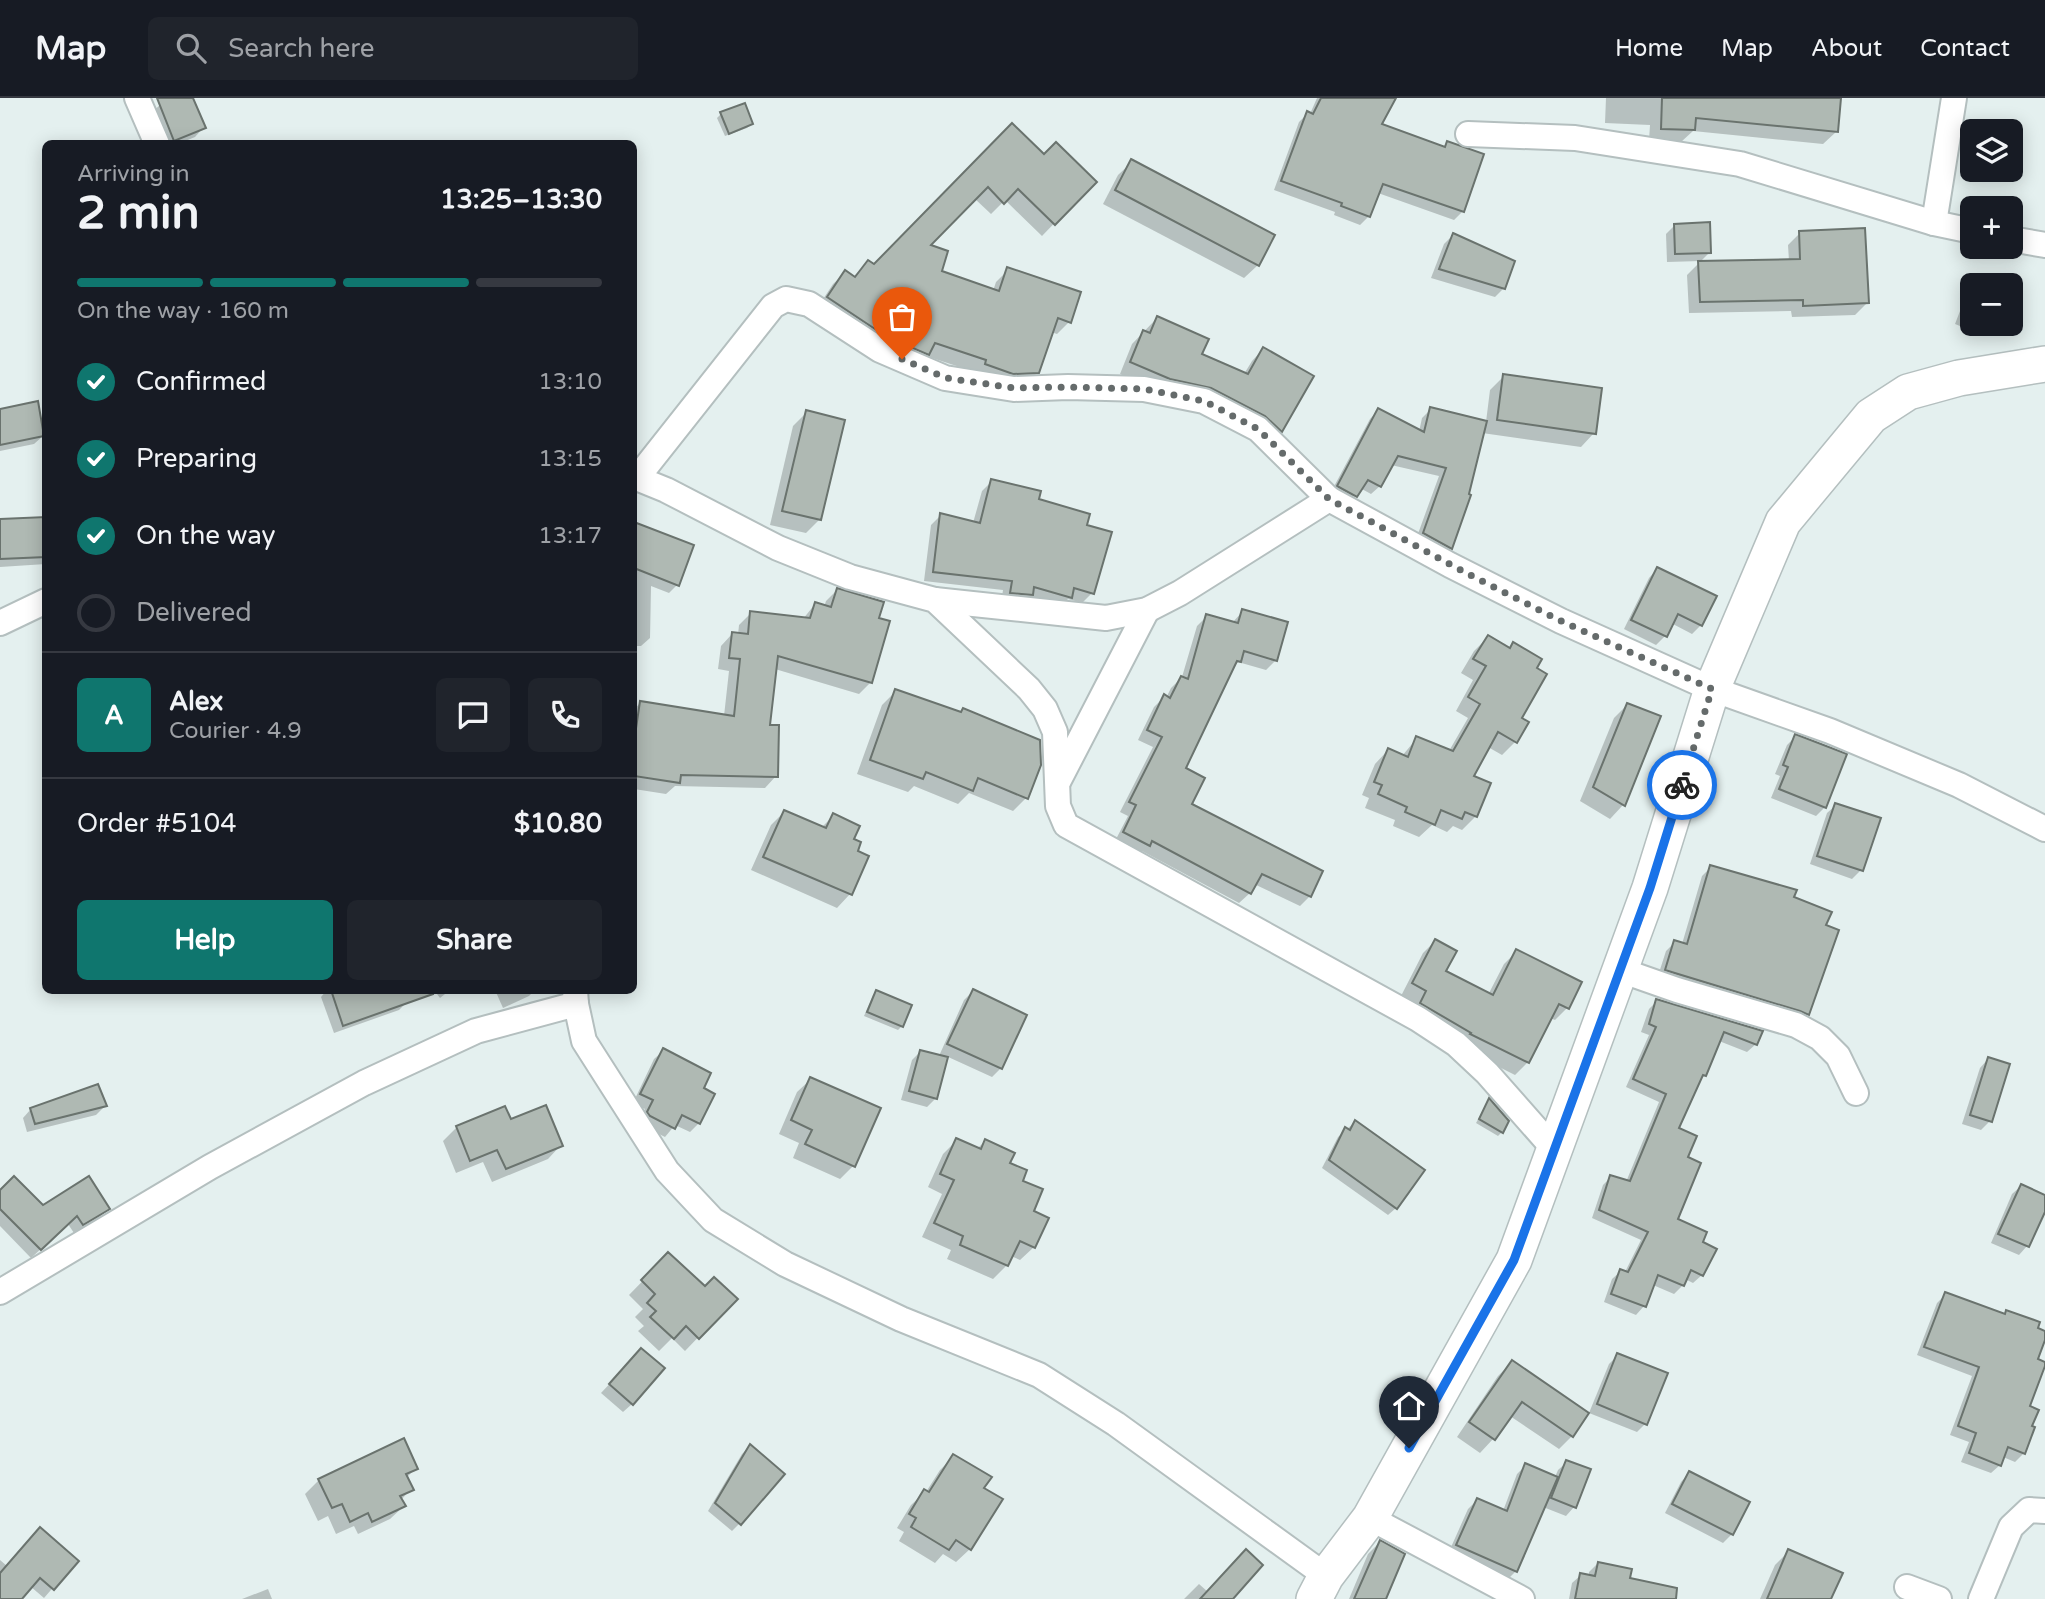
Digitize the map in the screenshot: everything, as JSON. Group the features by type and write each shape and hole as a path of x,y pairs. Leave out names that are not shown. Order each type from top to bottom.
{"street":[{"path":"137,98 155,140"},
{"path":"1934,223 1954,98"},
{"path":"1468,134 1575,138 1740,164 1960,228"},
{"path":"2023,241 2045,245"},
{"path":"637,475 773,306 786,299 809,304 880,350 946,378 1014,388 1144,389 1204,401 1258,429 1329,499 1462,572 1561,621 1712,689 1830,731 1948,780 2045,829"},
{"path":"0,1292 210,1167 364,1083 476,1031 576,997 584,1041 667,1171 713,1220 785,1264 901,1319 1039,1375 1116,1424 1320,1588 1370,1518 1514,1260 1650,888 1712,689 1783,522 1871,416 1908,392 1959,378 2045,364"},
{"path":"637,478 666,489 790,553 850,577 935,600 1106,618 1147,610 1180,593 1329,499"},
{"path":"935,600 1029,689 1045,709 1055,732 1058,806 1066,825 1418,1019 1446,1038 1487,1073 1554,1149"},
{"path":"0,623 42,603"},
{"path":"1058,781 1147,610"},
{"path":"1620,970 1796,1025 1820,1038 1838,1056 1856,1093"},
{"path":"1981,1599 2011,1527 2029,1510 2045,1511"},
{"path":"1370,1518 1522,1599"},
{"path":"1907,1587 1939,1599"}],"building":[{"path":"157,98 193,98 206,128 174,140"},
{"path":"1321,98 1396,98 1382,124 1445,147 1447,141 1484,154 1464,212 1383,184 1370,217 1341,206 1342,203 1281,181 1307,111 1313,114"},
{"path":"1662,98 1841,98 1838,132 1696,118 1695,130 1661,129"},
{"path":"745,103 753,124 729,134 720,112"},
{"path":"1012,123 1044,154 1056,142 1097,182 1055,225 1018,189 1004,204 988,187 931,245 948,251 942,271 999,291 1007,267 1081,292 1071,323 1058,318 1039,373 1013,374 985,364 986,360 935,343 929,355 887,337 827,297 845,270 855,277 868,260 874,264"},
{"path":"1131,159 1275,235 1259,266 1115,190"},
{"path":"1710,222 1711,253 1675,254 1674,224"},
{"path":"1865,228 1869,303 1803,306 1803,300 1700,302 1698,261 1800,259 1799,231"},
{"path":"1453,233 1515,261 1505,289 1439,269"},
{"path":"1157,316 1209,339 1202,354 1248,374 1263,347 1314,376 1282,432 1265,416 1211,388 1170,379 1130,362 1143,330 1150,333"},
{"path":"1503,374 1602,388 1596,434 1497,420"},
{"path":"38,401 42,436 0,445 0,409"},
{"path":"1430,407 1487,421 1469,494 1471,495 1452,549 1423,533 1446,468 1398,456 1381,487 1368,480 1357,497 1337,486 1378,408 1424,432"},
{"path":"806,410 845,420 821,520 782,511"},
{"path":"991,479 1041,491 1039,499 1090,514 1087,525 1112,532 1094,594 1074,588 1072,598 1034,587 1033,595 1010,593 1012,581 933,572 940,513 980,523"},
{"path":"42,517 42,557 0,559 0,519"},
{"path":"637,523 694,545 679,586 637,569"},
{"path":"1657,567 1717,596 1702,626 1678,614 1667,637 1631,620"},
{"path":"837,588 884,602 879,618 890,621 872,683 778,656 770,725 779,725 778,777 681,775 680,783 637,776 637,722 640,701 734,716 740,659 729,658 732,632 748,634 750,611 810,618 815,602 831,607"},
{"path":"1242,609 1288,622 1277,661 1244,651 1241,662 1237,661 1186,768 1205,778 1192,804 1323,871 1311,897 1262,874 1251,894 1152,841 1150,846 1123,832 1136,805 1129,802 1162,737 1147,730 1164,694 1170,698 1181,676 1188,679 1206,614 1238,623"},
{"path":"1488,635 1510,648 1513,642 1542,659 1537,668 1547,674 1522,718 1529,722 1517,743 1498,732 1474,776 1491,783 1477,817 1465,812 1462,819 1441,810 1435,825 1405,812 1407,807 1378,794 1382,785 1374,782 1388,748 1408,757 1416,736 1453,751 1480,704 1468,697 1486,666 1473,659"},
{"path":"895,689 961,712 963,708 1040,740 1041,765 1028,799 978,778 973,791 926,772 923,779 870,760"},
{"path":"1627,703 1661,716 1625,806 1593,787"},
{"path":"1795,734 1847,754 1826,808 1779,789 1788,767 1783,765"},
{"path":"1835,803 1881,818 1863,871 1817,856"},
{"path":"784,810 826,828 833,813 860,826 854,839 861,842 858,851 869,856 852,895 763,857"},
{"path":"1710,865 1797,890 1794,897 1832,912 1826,925 1839,930 1809,1015 1665,970 1674,940 1687,944"},
{"path":"1435,939 1457,951 1446,971 1493,995 1516,949 1582,982 1569,1009 1559,1004 1529,1063 1470,1034 1420,1003 1426,991 1412,983"},
{"path":"973,989 1027,1015 1002,1069 947,1044"},
{"path":"876,990 912,1005 903,1027 867,1012"},
{"path":"332,994 433,994 343,1026"},
{"path":"1656,999 1763,1031 1757,1045 1724,1032 1706,1076 1703,1075 1679,1128 1697,1136 1688,1157 1701,1163 1678,1219 1707,1232 1703,1242 1717,1249 1703,1276 1691,1270 1684,1286 1658,1275 1646,1307 1611,1294 1620,1269 1628,1272 1648,1232 1599,1210 1610,1175 1630,1181 1666,1094 1633,1079 1656,1027 1649,1024"},
{"path":"663,1048 711,1073 704,1088 715,1094 700,1124 682,1115 675,1129 647,1112 653,1100 640,1094"},
{"path":"920,1050 948,1057 937,1099 909,1091"},
{"path":"1988,1057 2010,1064 1992,1122 1970,1115"},
{"path":"810,1077 881,1108 855,1167 805,1144 812,1130 791,1120"},
{"path":"98,1084 107,1106 35,1124 30,1108"},
{"path":"1489,1098 1509,1121 1503,1133 1479,1119"},
{"path":"546,1105 563,1146 506,1169 497,1150 470,1161 456,1126 505,1106 511,1119"},
{"path":"1355,1120 1425,1170 1397,1209 1329,1160 1345,1127 1350,1130"},
{"path":"956,1138 981,1149 985,1139 1015,1153 1010,1163 1027,1170 1023,1181 1043,1189 1034,1211 1049,1218 1035,1248 1020,1241 1008,1266 960,1245 963,1236 934,1223 954,1180 940,1174"},
{"path":"14,1176 43,1205 89,1176 110,1209 83,1225 77,1216 41,1250 0,1209 0,1190"},
{"path":"2021,1184 2045,1195 2045,1212 2029,1247 1998,1234"},
{"path":"668,1252 705,1286 714,1277 738,1299 699,1339 686,1326 674,1339 650,1317 656,1311 647,1303 655,1294 641,1280"},
{"path":"1945,1292 2005,1314 2006,1310 2040,1322 2038,1328 2045,1331 2045,1340 2038,1359 2045,1362 2045,1366 2030,1406 2039,1410 2032,1426 2035,1427 2025,1454 2008,1447 2001,1466 1969,1453 1976,1433 1958,1426 1979,1367 1924,1347"},
{"path":"641,1348 665,1368 633,1405 609,1384"},
{"path":"1617,1353 1668,1373 1647,1425 1597,1404"},
{"path":"1512,1360 1589,1413 1573,1437 1522,1402 1495,1440 1469,1422"},
{"path":"404,1438 418,1469 406,1474 414,1490 400,1496 406,1506 372,1522 368,1513 350,1522 342,1504 332,1508 318,1479"},
{"path":"750,1444 785,1474 741,1525 715,1503"},
{"path":"953,1454 992,1477 984,1488 1003,1499 971,1550 956,1540 949,1550 911,1527 916,1518 909,1514 924,1489 929,1492"},
{"path":"1566,1460 1591,1469 1576,1508 1551,1498"},
{"path":"1525,1463 1558,1477 1517,1572 1456,1545 1477,1498 1507,1511"},
{"path":"1689,1471 1750,1502 1733,1535 1672,1504"},
{"path":"40,1527 79,1561 54,1590 40,1578 22,1599 0,1599 0,1573"},
{"path":"1380,1540 1405,1554 1386,1599 1354,1599"},
{"path":"1246,1549 1263,1565 1233,1599 1200,1599"},
{"path":"1788,1549 1843,1573 1831,1599 1767,1599"},
{"path":"1598,1562 1632,1569 1630,1578 1677,1588 1676,1599 1575,1599 1580,1573 1595,1576"}],"way so far":[{"path":"902,359 946,378 1014,388 1144,389 1204,401 1258,429 1329,499 1561,621 1712,689 1682,785"}],"route":[{"path":"1409,1448 1514,1260 1650,888 1682,785"}]}
